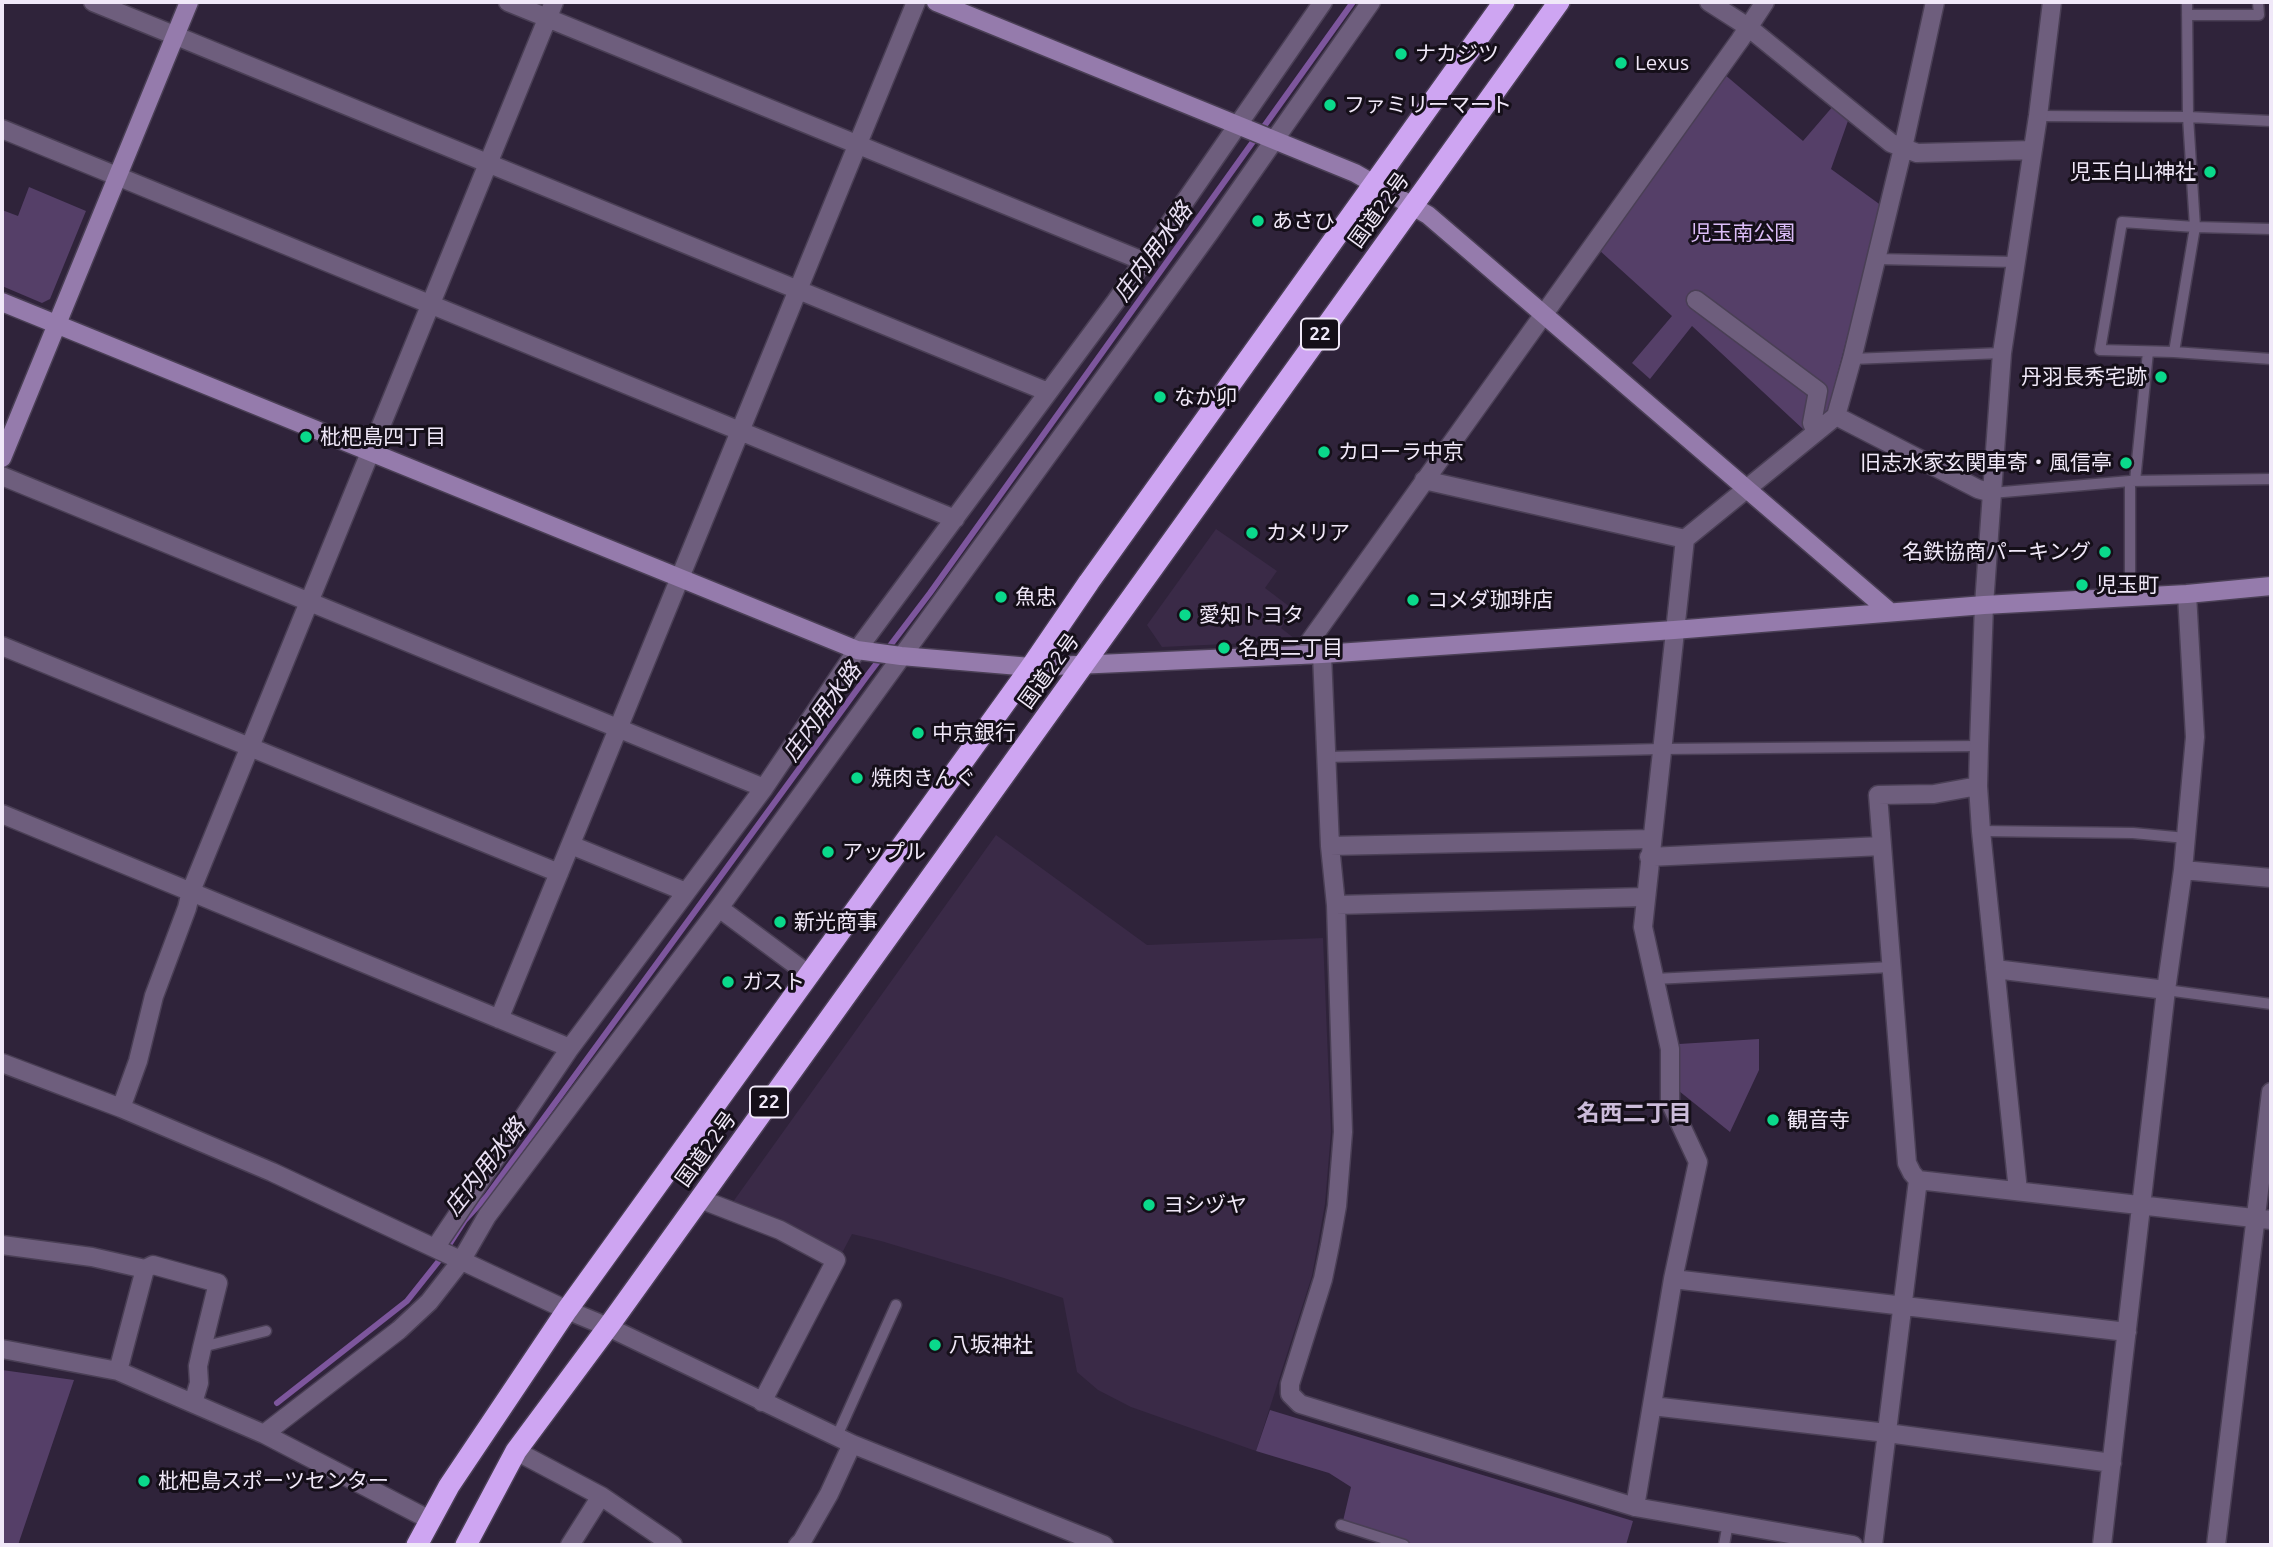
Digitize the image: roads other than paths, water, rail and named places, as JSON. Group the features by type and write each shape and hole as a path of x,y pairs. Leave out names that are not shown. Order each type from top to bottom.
{"highway":[{"name":"国道22号","path":"417,1545 449,1486 567,1310 1031,667 1504,2"},
{"name":"国道22号","path":"466,1545 516,1451 608,1327 1559,2"}],"street":[{"path":"93,2 1048,392"},
{"path":"2,458 189,2"},
{"path":"508,2 551,10 858,145 1143,261"},
{"path":"499,1018 916,2"},
{"path":"936,2 1355,173 1428,215 1890,612"},
{"path":"436,1248 570,1048 764,788 955,519 1242,127 1323,2"},
{"path":"264,1433 399,1330 429,1302 487,1216 719,908 1371,2"},
{"path":"1709,2 1748,27 1891,143 1917,153 2033,150"},
{"path":"1300,654 1765,2"},
{"path":"1635,1507 1673,1279 1698,1162 1670,1102 1670,1049 1643,927 1685,539 1836,416 1877,259 1935,2"},
{"path":"2018,1191 1981,831 1979,746 1984,605 2002,353 2038,116 2052,2"},
{"path":"121,1108 191,891 551,10"},
{"path":"2,129 955,519"},
{"path":"1696,300 1818,391 1812,423 1816,432"},
{"path":"2,302 860,651 899,656 1031,667 1322,654 2271,586"},
{"path":"1836,416 1978,489 1992,493"},
{"path":"2,476 764,788"},
{"path":"1424,480 1685,539"},
{"path":"2102,1545 2186,838 2195,737 2187,594"},
{"path":"2,646 559,873"},
{"path":"1322,654 1330,846 1336,905 1342,1161 1331,1245 1290,1384 1290,1394 1300,1404 1635,1507 1853,1545"},
{"path":"1873,1545 1918,1180 1907,1163 1878,795 1934,794 1978,786"},
{"path":"2,814 570,1048"},
{"path":"1330,846 1651,839"},
{"path":"571,845 686,892"},
{"path":"1649,857 1882,846"},
{"path":"2183,870 2271,878"},
{"path":"1336,905 1645,897"},
{"path":"719,908 808,974"},
{"path":"1995,969 2166,990"},
{"path":"2,1063 121,1108 272,1172 845,1440 1104,1545"},
{"path":"2216,1545 2264,1219 2271,1092"},
{"path":"1918,1180 2264,1219"},
{"path":"700,1199 780,1230 836,1260 762,1402"},
{"path":"2,1245 92,1257 145,1269 153,1265 219,1283 201,1348 199,1383 193,1403"},
{"path":"118,1370 145,1269"},
{"path":"1673,1279 2127,1332"},
{"path":"2,1349 118,1370 264,1433 430,1520"},
{"path":"1652,1406 1887,1433 2112,1463"},
{"path":"798,1545 829,1494 845,1440"},
{"path":"516,1451 601,1496 673,1545"},
{"path":"570,1545 601,1496"}],"lane":[{"path":"2174,352 2195,227 2188,117 2187,2"},
{"path":"2187,15 2259,15 2258,2"},
{"path":"2038,116 2188,117 2271,121"},
{"path":"2271,229 2122,222 2100,350 2271,359"},
{"path":"1877,259 2016,262"},
{"path":"2130,597 2133,481 2148,352"},
{"path":"1852,359 2002,353"},
{"path":"1992,493 2133,481 2271,479"},
{"path":"1326,757 1661,749 1979,746"},
{"path":"1981,831 2133,833 2186,838"},
{"path":"1655,979 1891,967"},
{"path":"2166,990 2271,1004"},
{"path":"845,1440 896,1305"},
{"path":"201,1348 266,1331"},
{"path":"1724,1545 1728,1523"},
{"path":"1341,1525 1404,1545"}],"waterway":[{"name":"庄内用水路","path":"277,1403 407,1301 438,1262 465,1220 487,1196 930,593 1353,2"}],"place":[{"name":"ナカジツ","path":"1401,54"},
{"name":"Lexus","path":"1621,63"},
{"name":"ファミリーマート","path":"1330,105"},
{"name":"児玉白山神社","path":"2210,172"},
{"name":"あさひ","path":"1258,221"},
{"name":"丹羽長秀宅跡","path":"2161,377"},
{"name":"なか卯","path":"1160,397"},
{"name":"枇杷島四丁目","path":"306,437"},
{"name":"カローラ中京","path":"1324,452"},
{"name":"旧志水家玄関車寄・風信亭","path":"2126,463"},
{"name":"カメリア","path":"1252,533"},
{"name":"名鉄協商パーキング","path":"2105,552"},
{"name":"児玉町","path":"2082,585"},
{"name":"魚忠","path":"1001,597"},
{"name":"コメダ珈琲店","path":"1413,600"},
{"name":"愛知トヨタ","path":"1185,615"},
{"name":"名西二丁目","path":"1224,648"},
{"name":"中京銀行","path":"918,733"},
{"name":"焼肉きんぐ","path":"857,778"},
{"name":"アップル","path":"828,852"},
{"name":"新光商事","path":"780,922"},
{"name":"ガスト","path":"728,982"},
{"name":"観音寺","path":"1773,1120"},
{"name":"ヨシヅヤ","path":"1149,1205"},
{"name":"八坂神社","path":"935,1345"},
{"name":"枇杷島スポーツセンター","path":"144,1481"}],"district":[{"name":"名西二丁目","path":"1634,1113"}],"park label":[{"name":"児玉南公園","path":"1743,233"}]}
